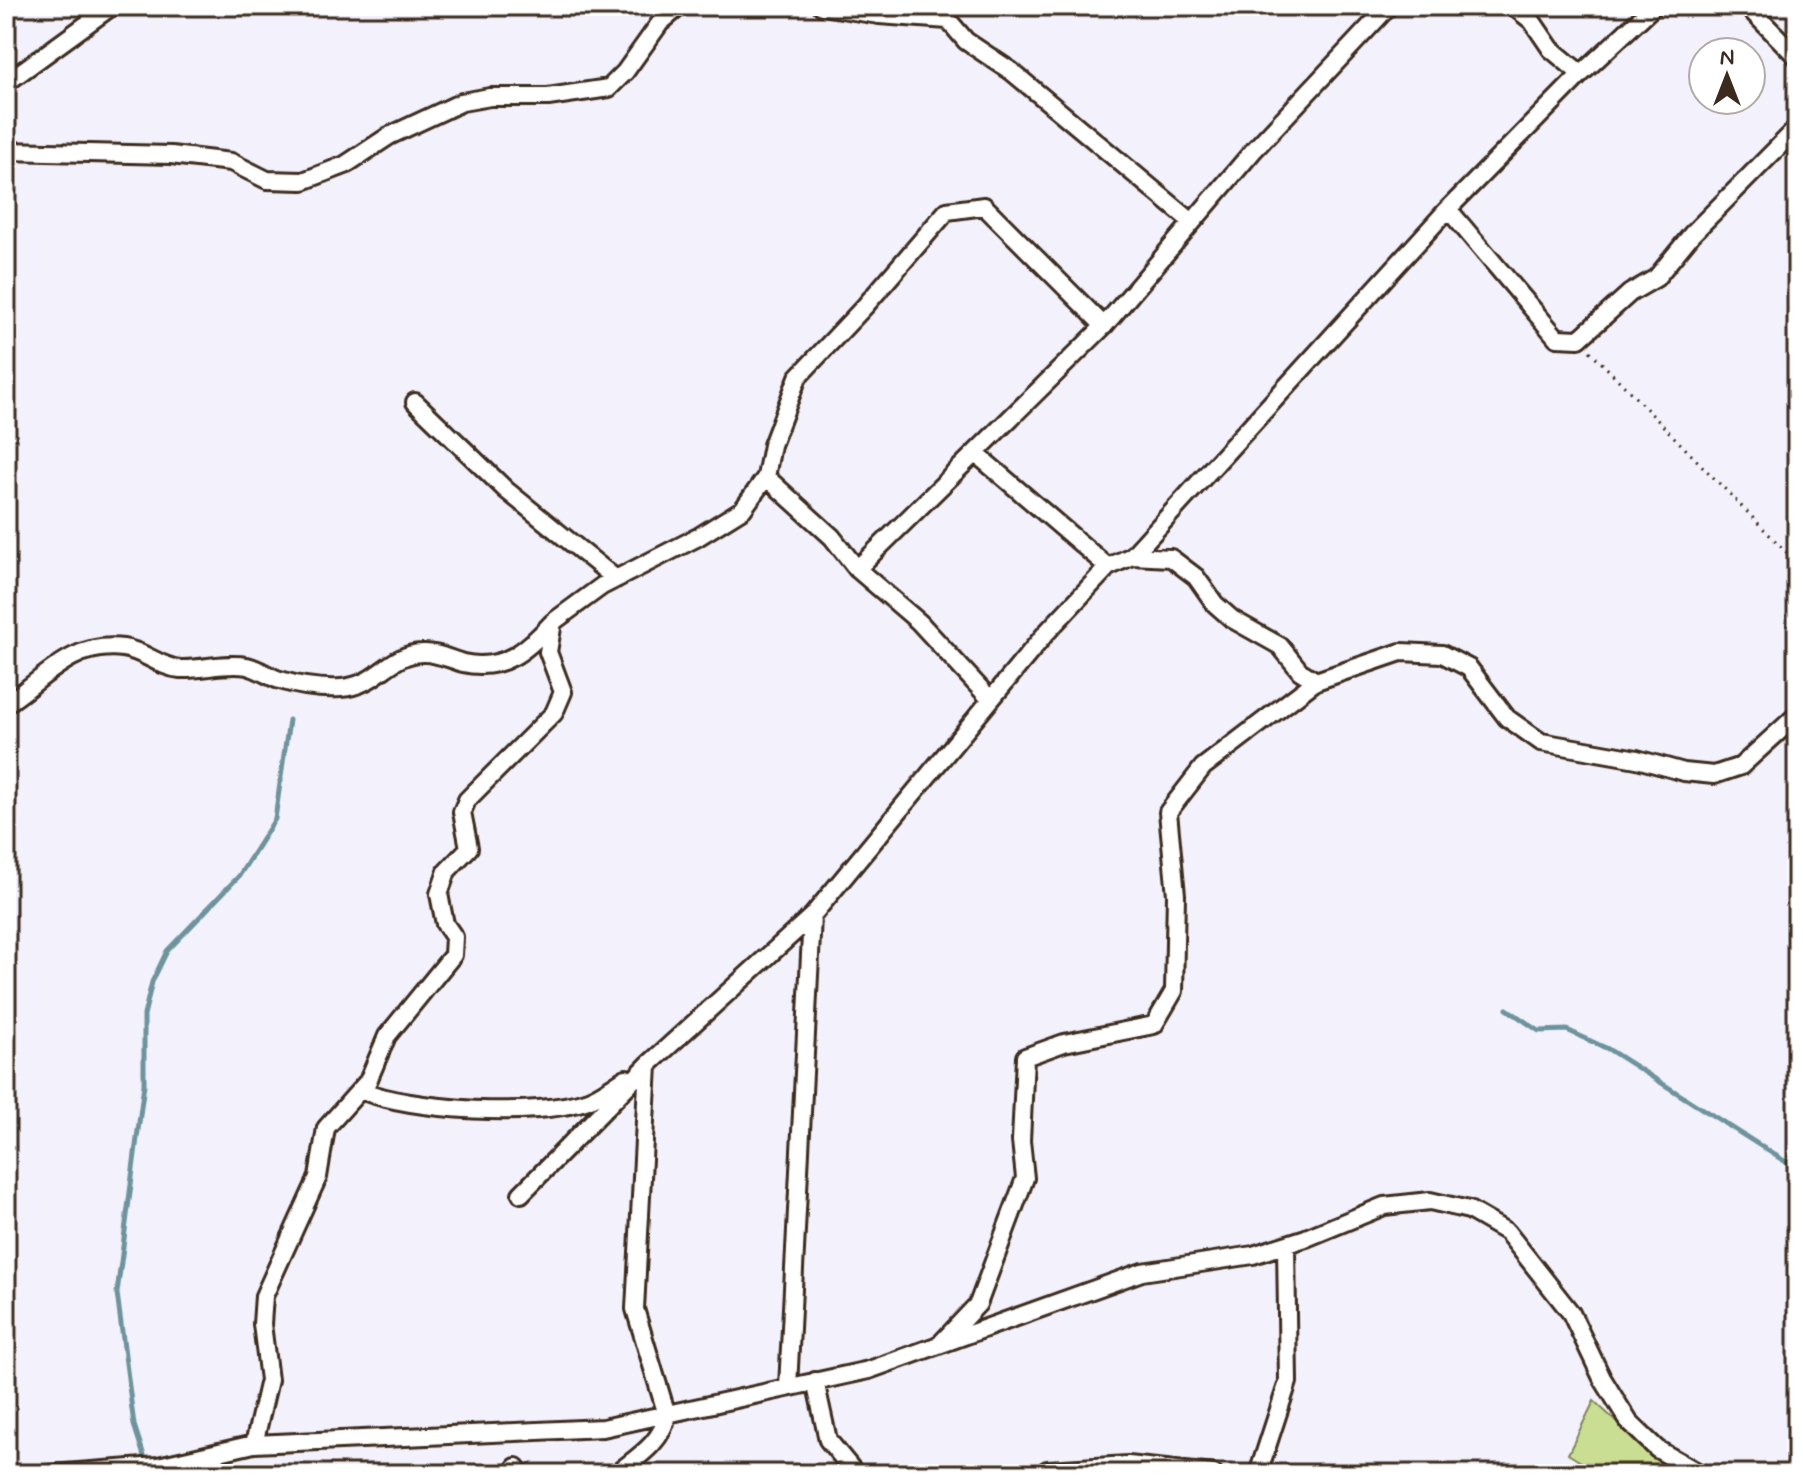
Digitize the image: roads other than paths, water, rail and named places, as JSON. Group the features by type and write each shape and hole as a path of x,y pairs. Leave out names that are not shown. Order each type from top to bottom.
{"street":[{"path":"6,83 112,6"},
{"path":"6,151 171,155 231,162 267,180 303,181 345,165 389,136 462,102 490,97 548,97 609,88 625,72 660,23 680,6"},
{"path":"822,6 879,15 948,20 966,41 1011,71 1192,222"},
{"path":"857,569 1104,326 1192,222 1389,6"},
{"path":"1513,6 1532,21 1551,49 1581,74"},
{"path":"521,1194 648,1065 812,916 990,699 1108,567 1132,556 1448,209 1581,74 1654,6"},
{"path":"1747,6 1797,57"},
{"path":"1448,209 1557,338 1579,339 1630,293 1656,278 1692,234 1797,128"},
{"path":"6,704 35,685 68,656 96,650 122,648 147,654 166,666 182,669 244,666 279,680 339,689 362,686 394,661 421,653 486,666 506,661 531,645 581,599 698,537 743,509 766,477 772,445 798,377 865,306 947,211 984,206 1104,326"},
{"path":"415,402 506,490 616,579"},
{"path":"975,453 1108,567"},
{"path":"766,477 832,537 857,569 919,622 990,699"},
{"path":"1132,556 1171,558 1196,577 1215,604 1232,619 1280,646 1300,671 1316,681"},
{"path":"254,1444 269,1380 262,1324 264,1296 318,1177 326,1128 361,1090 387,1036 448,962 456,947 445,924 439,894 447,871 469,848 462,812 467,800 554,713 563,692 548,652 553,622"},
{"path":"938,1347 978,1304 1025,1178 1021,1141 1025,1057 1064,1043 1154,1025 1174,991 1176,895 1168,812 1203,767 1316,681 1401,652 1442,654 1469,668 1507,718 1541,742 1699,774 1714,775 1741,766 1797,715"},
{"path":"788,1387 812,916"},
{"path":"361,1090 380,1098 432,1106 487,1110 564,1105 589,1099 648,1065"},
{"path":"616,1474 654,1443 665,1429 667,1415 635,1309 648,1065"},
{"path":"51,1474 158,1466 254,1444 603,1428 869,1370 1142,1272 1253,1255 1384,1206 1430,1201 1469,1210 1507,1232 1571,1313 1602,1378 1629,1422 1657,1449 1701,1474"},
{"path":"1258,1474 1288,1382 1286,1245"},
{"path":"815,1381 828,1440 856,1474"},
{"path":"1042,1474 1047,1470 1128,1465 1214,1474"}],"waterway":[{"path":"147,1465 134,1425 117,1293 144,1084 144,1015 152,982 167,951 239,876 275,819 289,720"},
{"path":"1507,1009 1539,1031 1567,1030 1608,1049 1797,1169"}]}
